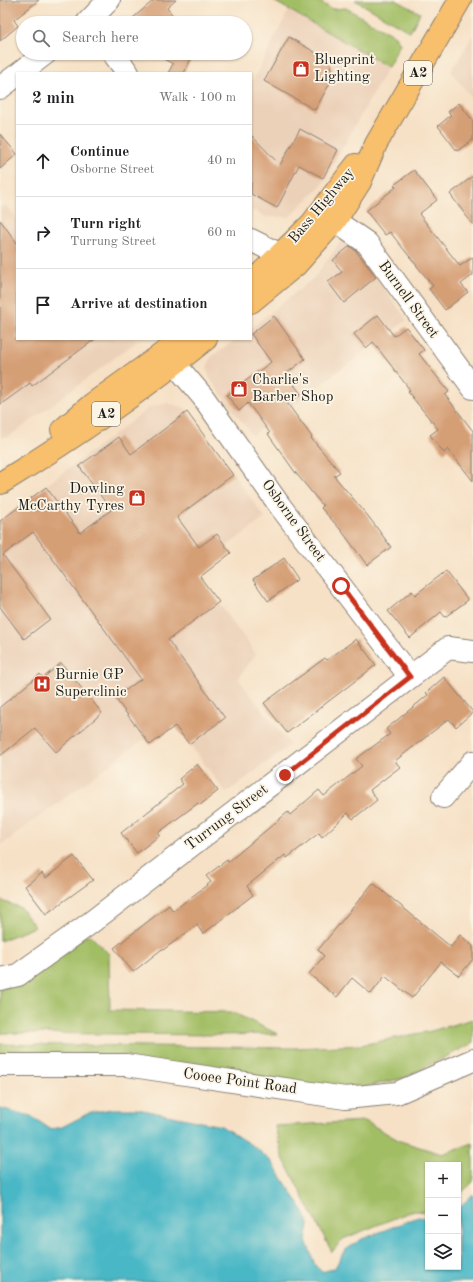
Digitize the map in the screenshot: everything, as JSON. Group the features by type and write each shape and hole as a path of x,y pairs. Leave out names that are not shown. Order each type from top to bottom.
{"highway":[{"name":"Bass Highway","path":"252,301 296,265 335,221 360,182 376,144 460,0"},
{"name":"Bass Highway","path":"252,282 281,255 312,222 348,173 376,144"},
{"name":"A2","path":"0,482 91,405 181,340"},
{"name":"A2","path":"0,482 73,438 175,364 205,340"}],"street":[{"path":"94,16 109,0"},
{"path":"21,72 37,60"},
{"path":"118,60 127,72"},
{"path":"0,88 16,76"},
{"name":"Burnell Street","path":"335,221 367,243 473,388"},
{"path":"252,241 270,251 281,255"},
{"name":"Osborne Street","path":"175,364 203,397 280,506 410,677"},
{"name":"Turrung Street","path":"0,979 18,974 88,924 448,648 473,651"},
{"path":"444,798 473,762"},
{"name":"Cooee Point Road","path":"0,1065 126,1065 345,1098 397,1093 473,1060"}],"shaded area":[{"path":"289,10 388,67 321,186 289,217 266,217 252,210 252,82"},
{"path":"473,35 473,100 451,71"},
{"path":"6,205 16,218 16,340 139,340 10,436 0,438 0,207"},
{"path":"342,240 353,243 407,320 252,435 210,379 207,369 210,358 235,340 252,340 252,327 315,277"},
{"path":"167,403 186,408 265,518 194,570 256,654 238,679 290,745 226,793 171,719 0,846 0,520 149,408"}],"green space":[{"path":"272,0 316,0 332,9 346,8 395,36 400,44 388,67"},
{"path":"355,0 396,0 420,13 410,32"},
{"path":"0,900 21,908 35,927 0,941"},
{"path":"89,934 109,954 110,1010 232,1012 278,1034 219,1035 0,1033 0,989"},
{"path":"473,1019 473,1043 404,1078 351,1090 0,1060 0,1044 295,1048 361,1045 431,1031"},
{"path":"365,1121 400,1141 442,1154 473,1143 473,1182 461,1193 461,1162 425,1162 425,1212 412,1211 343,1239 332,1252 282,1156 275,1126"}],"water":[{"path":"0,1108 31,1116 50,1129 62,1127 89,1113 112,1109 138,1109 221,1126 256,1148 272,1162 304,1212 309,1225 306,1240 315,1265 322,1272 335,1268 344,1251 362,1239 418,1217 425,1218 425,1270 461,1270 461,1206 473,1194 473,1282 0,1282"}],"building":[{"path":"0,0 39,0 19,16 16,16 14,20 16,28 0,41"},
{"path":"154,0 176,0 167,8 173,16 135,16"},
{"name":"Blueprint Lighting","path":"289,37 323,57 331,64 333,74 330,83 315,110 264,81"},
{"path":"166,60 190,60 184,72 169,72 173,64"},
{"path":"459,103 473,121 473,141 472,140 457,151 438,126 451,115 448,112"},
{"path":"300,129 338,150 323,178 299,165 277,208 252,195 252,136 280,165"},
{"path":"0,134 16,153 16,155 0,169"},
{"path":"414,170 437,200 419,214 460,266 473,257 473,275 461,284 468,292 445,310 429,289 433,286 390,232 385,235 366,211 396,187 394,185"},
{"path":"473,176 473,225 450,194"},
{"path":"0,220 16,242 16,340 94,340 32,386 30,383 0,405"},
{"path":"350,246 357,252 376,277 344,303 328,282 342,272 333,260"},
{"path":"378,315 394,336 406,327 424,350 419,354 449,392 445,395 473,431 473,481 448,449 444,453 430,435 438,429 408,392 410,390 373,342 366,348 354,334"},
{"path":"274,316 305,359 286,374 301,394 287,403 312,437 311,438 340,472 334,476 368,516 391,547 367,565 341,530 321,508 323,506 295,472 268,434 270,433 248,403 239,411 227,395 271,362 252,335 252,333"},
{"path":"187,412 233,475 177,517 199,547 217,534 231,553 200,577 219,602 168,640 225,718 189,744 175,726 150,745 115,698 141,679 33,532 3,555 50,619 24,639 0,607 0,521 46,487 80,533 111,510 79,466 119,437 131,454"},
{"path":"284,558 298,579 268,601 253,580"},
{"path":"446,571 468,600 445,617 441,612 410,638 388,611 412,591 415,595"},
{"path":"356,639 376,665 287,733 264,703 325,658 327,660"},
{"path":"61,663 102,713 56,752 35,728 0,756 0,707 40,674 43,678"},
{"path":"444,677 473,712 456,727 449,719 395,761 400,767 370,790 377,800 353,819 348,813 322,837 319,833 287,858 285,855 247,886 253,895 203,934 197,925 163,950 162,949 133,972 114,948 169,905 173,911 211,882 206,876 227,860 228,862 288,812 290,815 319,790 324,796 362,766 356,759 390,734 386,729 428,695 426,693"},
{"path":"197,764 218,791 200,805 198,803 158,833 160,835 137,853 121,833 183,784 179,779"},
{"path":"74,856 93,880 46,914 25,886 42,873 46,878"},
{"path":"373,883 451,947 460,935 473,946 473,959 459,976 441,962 412,998 385,976 371,994 352,978 337,997 309,974 324,956 318,950"}],"place":[{"name":"Blueprint Lighting","path":"301,69"},
{"name":"Charlie's Barber Shop","path":"239,389"},
{"name":"Dowling McCarthy Tyres","path":"137,498"},
{"name":"Burnie GP Superclinic","path":"42,684"}],"route":[{"path":"285,775 410,677 341,586"}]}
